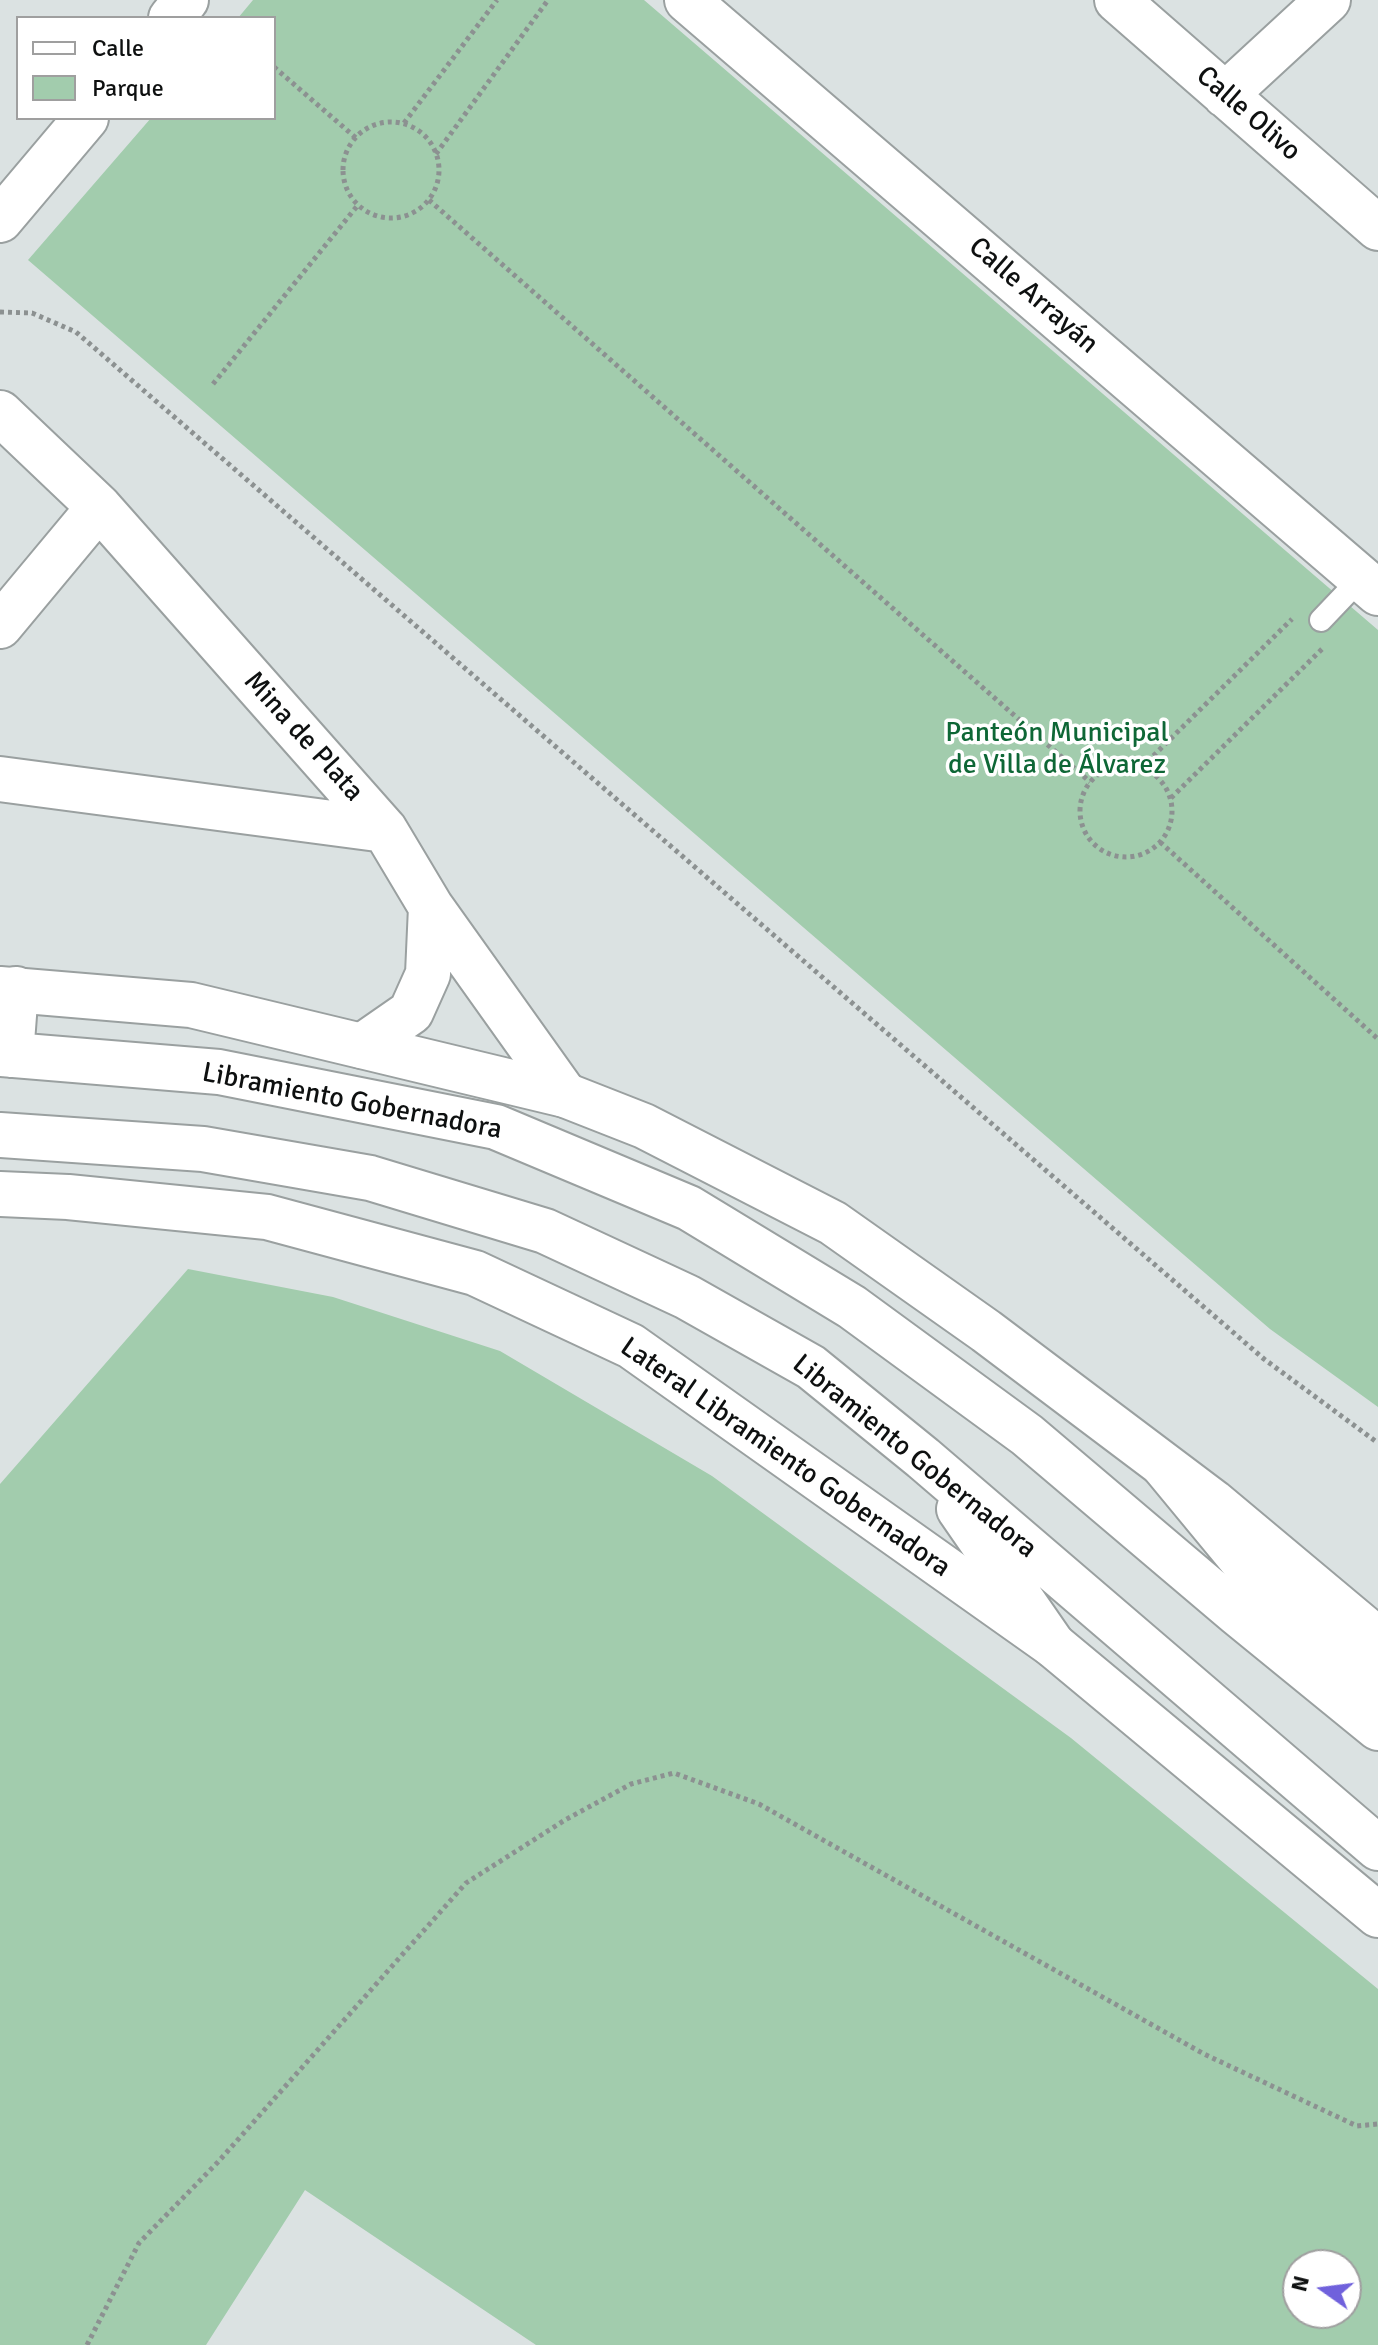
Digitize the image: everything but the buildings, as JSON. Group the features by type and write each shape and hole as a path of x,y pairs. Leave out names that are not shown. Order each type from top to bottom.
{"main road":[{"path":"173,16 186,0"},
{"name":"Calle Arrayán","path":"687,0 1372,577"},
{"name":"Calle Olivo","path":"1117,0 1378,228"},
{"path":"1225,95 1328,0"},
{"path":"0,220 84,120"},
{"name":"Mina de Plata","path":"0,413 99,507 385,830 431,907 565,1095"},
{"path":"0,626 99,507"},
{"path":"0,779 385,830"},
{"path":"362,1046 411,1012 428,974 431,907"},
{"path":"5,1055 8,989 191,1005 565,1095 644,1126 833,1223 986,1331 1213,1502 1378,1640"},
{"name":"Libramiento Gobernadora","path":"5,1055 219,1072 496,1127 689,1208 852,1307 1027,1435 1378,1728"},
{"name":"Libramiento Gobernadora","path":"0,1135 203,1149 370,1178 545,1231 687,1297 811,1367 923,1458 1378,1848"},
{"name":"Lateral Libramiento Gobernadora","path":"0,1194 68,1197 267,1217 475,1273 631,1346 1053,1645 1378,1915"},
{"path":"923,1458 1053,1645"},
{"path":"1164,1466 1240,1558 1378,1687"}],"lane":[{"path":"1321,620 1372,577"}],"path":[{"path":"404,123 497,0"},
{"path":"436,154 548,0"},
{"path":"276,69 356,138"},
{"path":"378,123 404,123 418,129 429,140 439,169 429,200 417,211 402,217 386,218 358,205 349,193 343,164 347,150 356,138 378,123"},
{"path":"429,200 1090,782"},
{"path":"213,384 358,205"},
{"path":"0,312 32,313 76,332 1264,1359 1378,1443"},
{"path":"1142,767 1306,605 1336,635 1171,798"},
{"path":"1113,766 1142,767 1155,775 1165,785 1173,813 1169,829 1160,842 1148,852 1133,857 1117,857 1101,851 1082,826 1080,810 1090,782 1113,766"},
{"path":"1160,842 1378,1039"},
{"path":"87,2345 139,2243 218,2162 466,1883 565,1820 631,1784 674,1773 759,1804 1204,2054 1357,2126 1378,2124"}],"green space":[{"name":"Panteón Municipal de Villa de Álvarez","path":"253,0 644,0 1378,630 1378,1407 1270,1329 28,260 149,120 276,120 276,16 240,16"},
{"path":"188,1269 333,1297 500,1351 712,1476 1071,1738 1378,1989 1378,2345 536,2345 305,2190 206,2345 0,2345 0,1484"}]}
